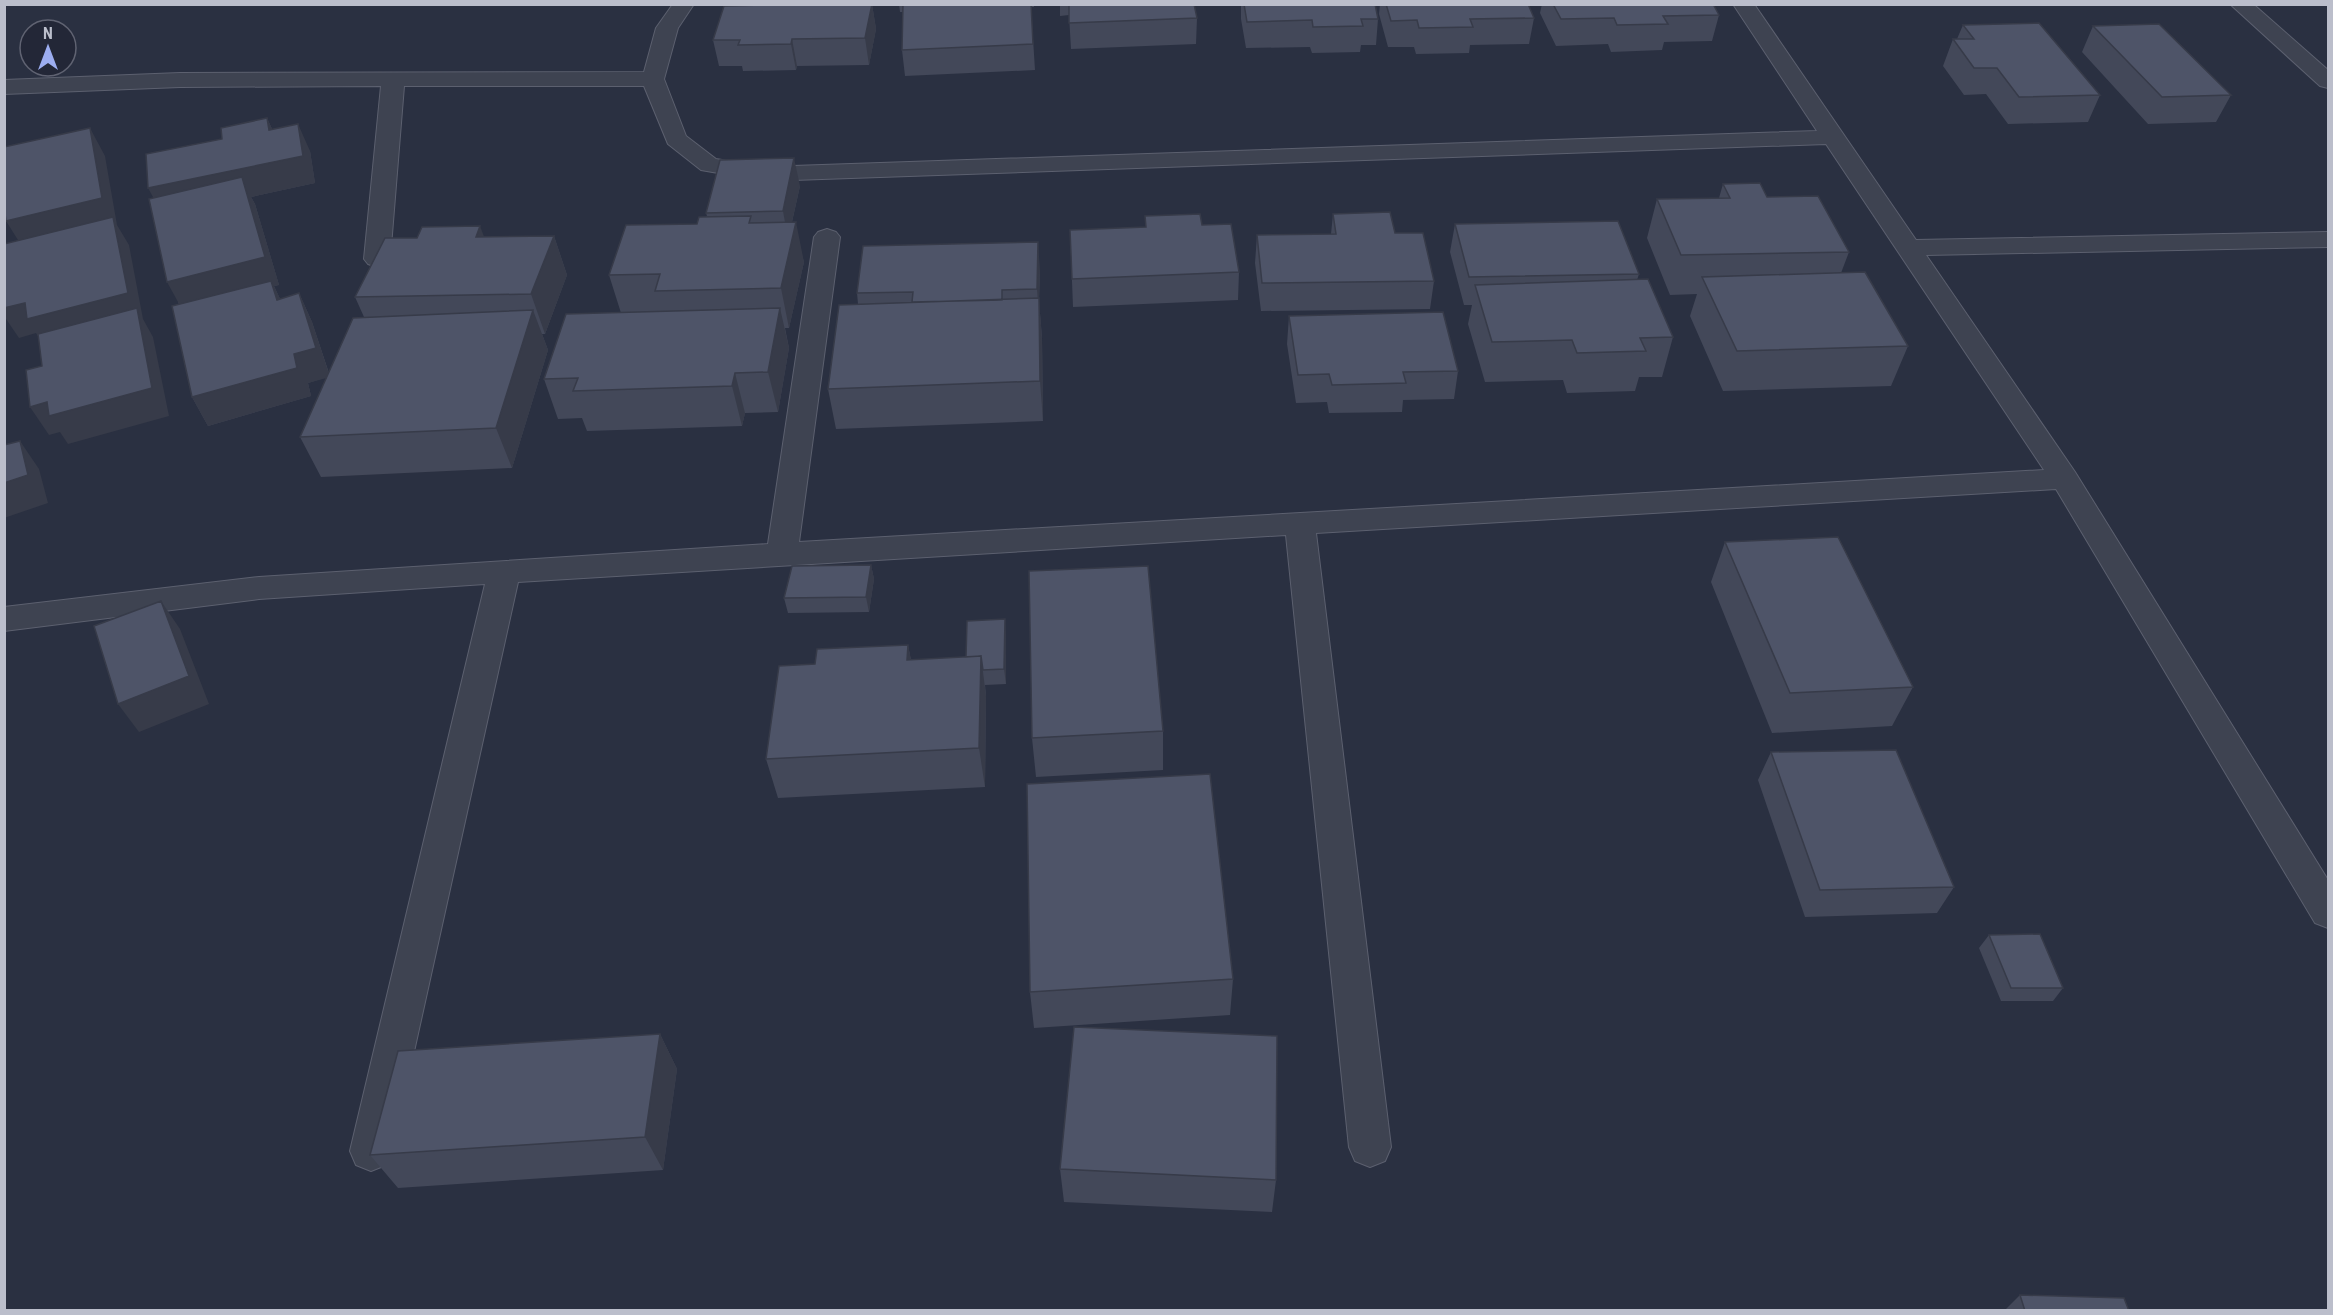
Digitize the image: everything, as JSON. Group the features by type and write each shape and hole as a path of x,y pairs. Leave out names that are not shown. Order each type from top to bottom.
{"street":[{"path":"684,4 667,28 653,79 676,139 709,165 764,174 1833,137"},
{"path":"1743,4 2065,479 2328,912"},
{"path":"2240,4 2328,81"},
{"path":"4,87 180,80 653,79"},
{"path":"377,259 393,80"},
{"path":"782,554 827,237"},
{"path":"1909,248 2328,239"},
{"path":"4,619 259,588 782,554 2065,479"},
{"path":"1300,524 1370,1147"},
{"path":"372,1151 504,572"}],"building":[{"path":"872,4 865,38 792,39 791,44 738,45 740,40 713,40 724,6"},
{"path":"903,4 1031,4 1033,44 902,50"},
{"path":"1069,4 1194,4 1197,18 1069,23"},
{"path":"1244,4 1375,4 1378,19 1361,19 1363,26 1313,27 1312,20 1247,22"},
{"path":"1386,4 1528,4 1534,18 1470,19 1473,27 1419,28 1417,20 1391,21"},
{"path":"1553,4 1713,4 1719,15 1663,16 1668,24 1617,25 1614,18 1561,19"},
{"path":"2039,23 2100,95 2019,97 1997,68 1974,68 1953,39 1974,39 1963,25"},
{"path":"2159,24 2231,95 2162,97 2093,26"},
{"path":"267,118 269,130 298,124 303,156 148,188 146,154 222,139 221,128"},
{"path":"90,128 102,198 6,221 4,147"},
{"path":"794,158 783,211 706,213 720,160"},
{"path":"242,177 265,257 167,282 149,199"},
{"path":"1760,183 1767,197 1818,196 1849,252 1681,255 1657,199 1730,198 1723,184"},
{"path":"1390,212 1395,233 1423,233 1434,281 1262,283 1257,235 1336,234 1333,214"},
{"path":"1200,214 1202,225 1231,224 1239,272 1072,279 1070,230 1146,227 1145,216"},
{"path":"751,216 749,223 796,222 781,288 655,291 660,274 609,275 626,225 697,224 699,217"},
{"path":"113,217 128,293 27,319 25,303 4,308 4,244"},
{"path":"1618,221 1639,274 1469,277 1455,224"},
{"path":"480,226 476,237 554,236 531,294 355,297 385,238 417,238 422,227"},
{"path":"1038,242 1037,289 1002,290 1002,300 912,302 913,292 857,293 863,246"},
{"path":"1865,272 1908,346 1737,351 1702,277"},
{"path":"1648,279 1673,337 1640,338 1646,351 1577,353 1572,340 1492,342 1475,285"},
{"path":"271,281 277,300 299,293 316,348 294,354 297,368 192,397 172,306"},
{"path":"1039,298 1040,381 828,389 839,305"},
{"path":"137,308 152,388 49,416 47,402 30,407 26,370 42,366 38,334"},
{"path":"780,308 768,372 735,373 732,386 573,391 578,378 544,379 566,314"},
{"path":"533,310 496,428 300,437 353,318"},
{"path":"1443,312 1458,371 1403,372 1406,383 1332,385 1329,374 1298,375 1289,316"},
{"path":"20,441 28,475 4,483 4,445"},
{"path":"1838,537 1913,687 1790,693 1725,542"},
{"path":"871,565 866,597 784,598 792,566"},
{"path":"1148,566 1163,731 1032,738 1029,571"},
{"path":"161,601 189,676 118,704 94,626"},
{"path":"1005,619 1004,669 983,670 981,656 966,657 967,621"},
{"path":"908,645 907,660 981,656 979,748 766,759 779,666 815,664 817,649"},
{"path":"1896,750 1954,887 1820,890 1771,752"},
{"path":"1210,774 1233,979 1030,992 1027,784"},
{"path":"2040,934 2063,988 2011,988 1989,935"},
{"path":"1074,1027 1277,1036 1276,1180 1060,1169"},
{"path":"660,1034 645,1137 370,1155 398,1051"},
{"path":"2020,1295 2124,1298 2129,1311 2025,1311"}]}
